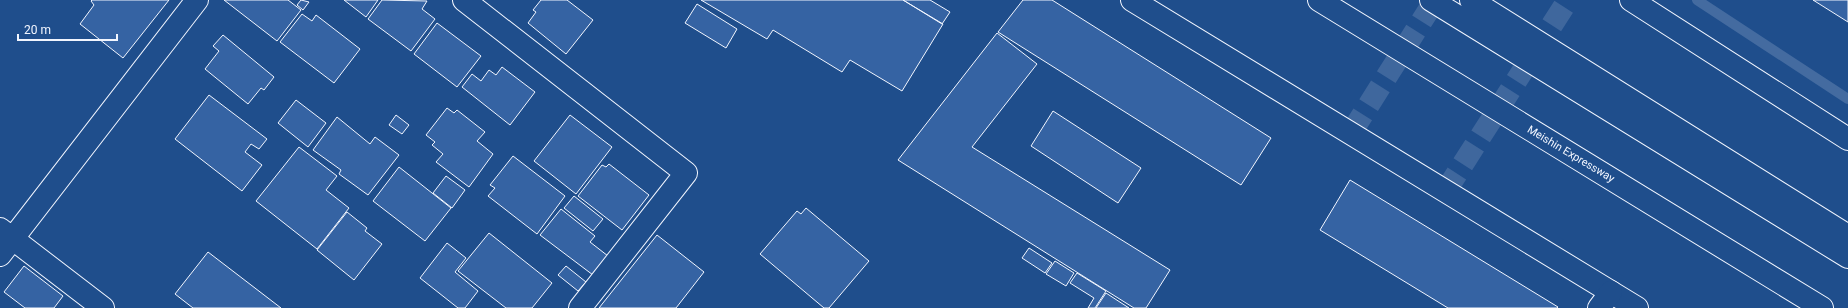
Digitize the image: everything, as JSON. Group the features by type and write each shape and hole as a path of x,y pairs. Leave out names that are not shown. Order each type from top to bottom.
{"main road":[{"path":"103,308 4,241 197,0"},
{"path":"464,0 686,172 580,308"},
{"path":"1132,0 1605,300 1637,308"},
{"name":"Meishin Expressway","path":"1319,0 1822,308"},
{"path":"1431,0 1848,257"},
{"path":"1471,0 1848,236"},
{"path":"1631,0 1848,139"}],"building":[{"path":"169,0 123,58 80,24 94,5 91,1"},
{"path":"224,0 288,0 301,10 277,41"},
{"path":"301,0 309,2 303,10 297,5"},
{"path":"344,0 378,0 366,17"},
{"path":"382,0 427,1 422,9 435,19 411,51 368,19"},
{"path":"541,0 567,0 593,20 566,54 528,23 536,12 533,10"},
{"path":"701,0 903,0 943,24 902,91 850,60 842,72 773,30 767,39"},
{"path":"903,0 930,0 950,12 942,24"},
{"path":"1023,0 1052,0 1271,138 1241,185 998,32"},
{"path":"1813,0 1848,0 1848,22"},
{"path":"697,4 737,29 726,48 685,23"},
{"path":"302,14 312,21 316,15 360,49 334,83 280,42"},
{"path":"437,23 481,56 457,87 414,54"},
{"path":"997,33 1037,64 972,147 1170,270 1146,308 1134,308 898,160"},
{"path":"223,35 274,77 264,90 261,88 248,104 205,69 219,51 213,46"},
{"path":"502,67 535,92 510,125 462,87 472,74 481,81 489,70 496,75"},
{"path":"209,95 267,139 259,149 251,144 245,152 262,165 242,191 175,139"},
{"path":"296,100 326,123 308,147 278,123"},
{"path":"447,108 454,113 457,110 485,132 477,141 493,154 469,187 436,162 443,154 432,145 435,142 426,135"},
{"path":"1053,111 1141,168 1118,203 1031,146"},
{"path":"396,115 409,125 402,134 389,125"},
{"path":"570,115 612,147 576,194 534,161"},
{"path":"337,117 370,144 375,137 399,155 368,195 339,174 341,170 313,150"},
{"path":"299,147 337,176 326,190 349,208 317,249 256,201"},
{"path":"513,156 565,196 537,234 488,196 495,188 490,185"},
{"path":"609,164 649,195 622,230 578,196 602,165 606,167"},
{"path":"399,167 451,208 425,241 373,201"},
{"path":"446,176 465,190 452,208 433,193"},
{"path":"1350,180 1558,307 1448,308 1320,230"},
{"path":"574,196 603,219 593,231 564,208"},
{"path":"806,208 869,261 829,308 824,308 760,254 797,211 801,214"},
{"path":"561,209 595,236 590,242 608,256 593,275 540,235"},
{"path":"347,212 367,228 365,231 382,244 354,280 317,250"},
{"path":"489,233 552,283 532,308 506,308 458,271"},
{"path":"657,235 704,272 676,308 599,308"},
{"path":"447,243 466,258 455,272 478,291 465,308 458,308 420,278"},
{"path":"1029,248 1052,263 1045,273 1022,258"},
{"path":"208,252 281,308 193,308 175,294"},
{"path":"1055,261 1074,273 1066,286 1046,274"},
{"path":"24,266 63,296 54,308 25,308 4,292"},
{"path":"566,266 586,282 578,291 558,275"},
{"path":"1077,273 1106,291 1095,308 1088,308 1094,298 1070,283"},
{"path":"1106,293 1129,308 1096,308"}],"waterway":[{"path":"1697,0 1848,99"}],"tunnel":[{"path":"1351,133 1435,0"},
{"path":"1445,192 1568,0"}]}
